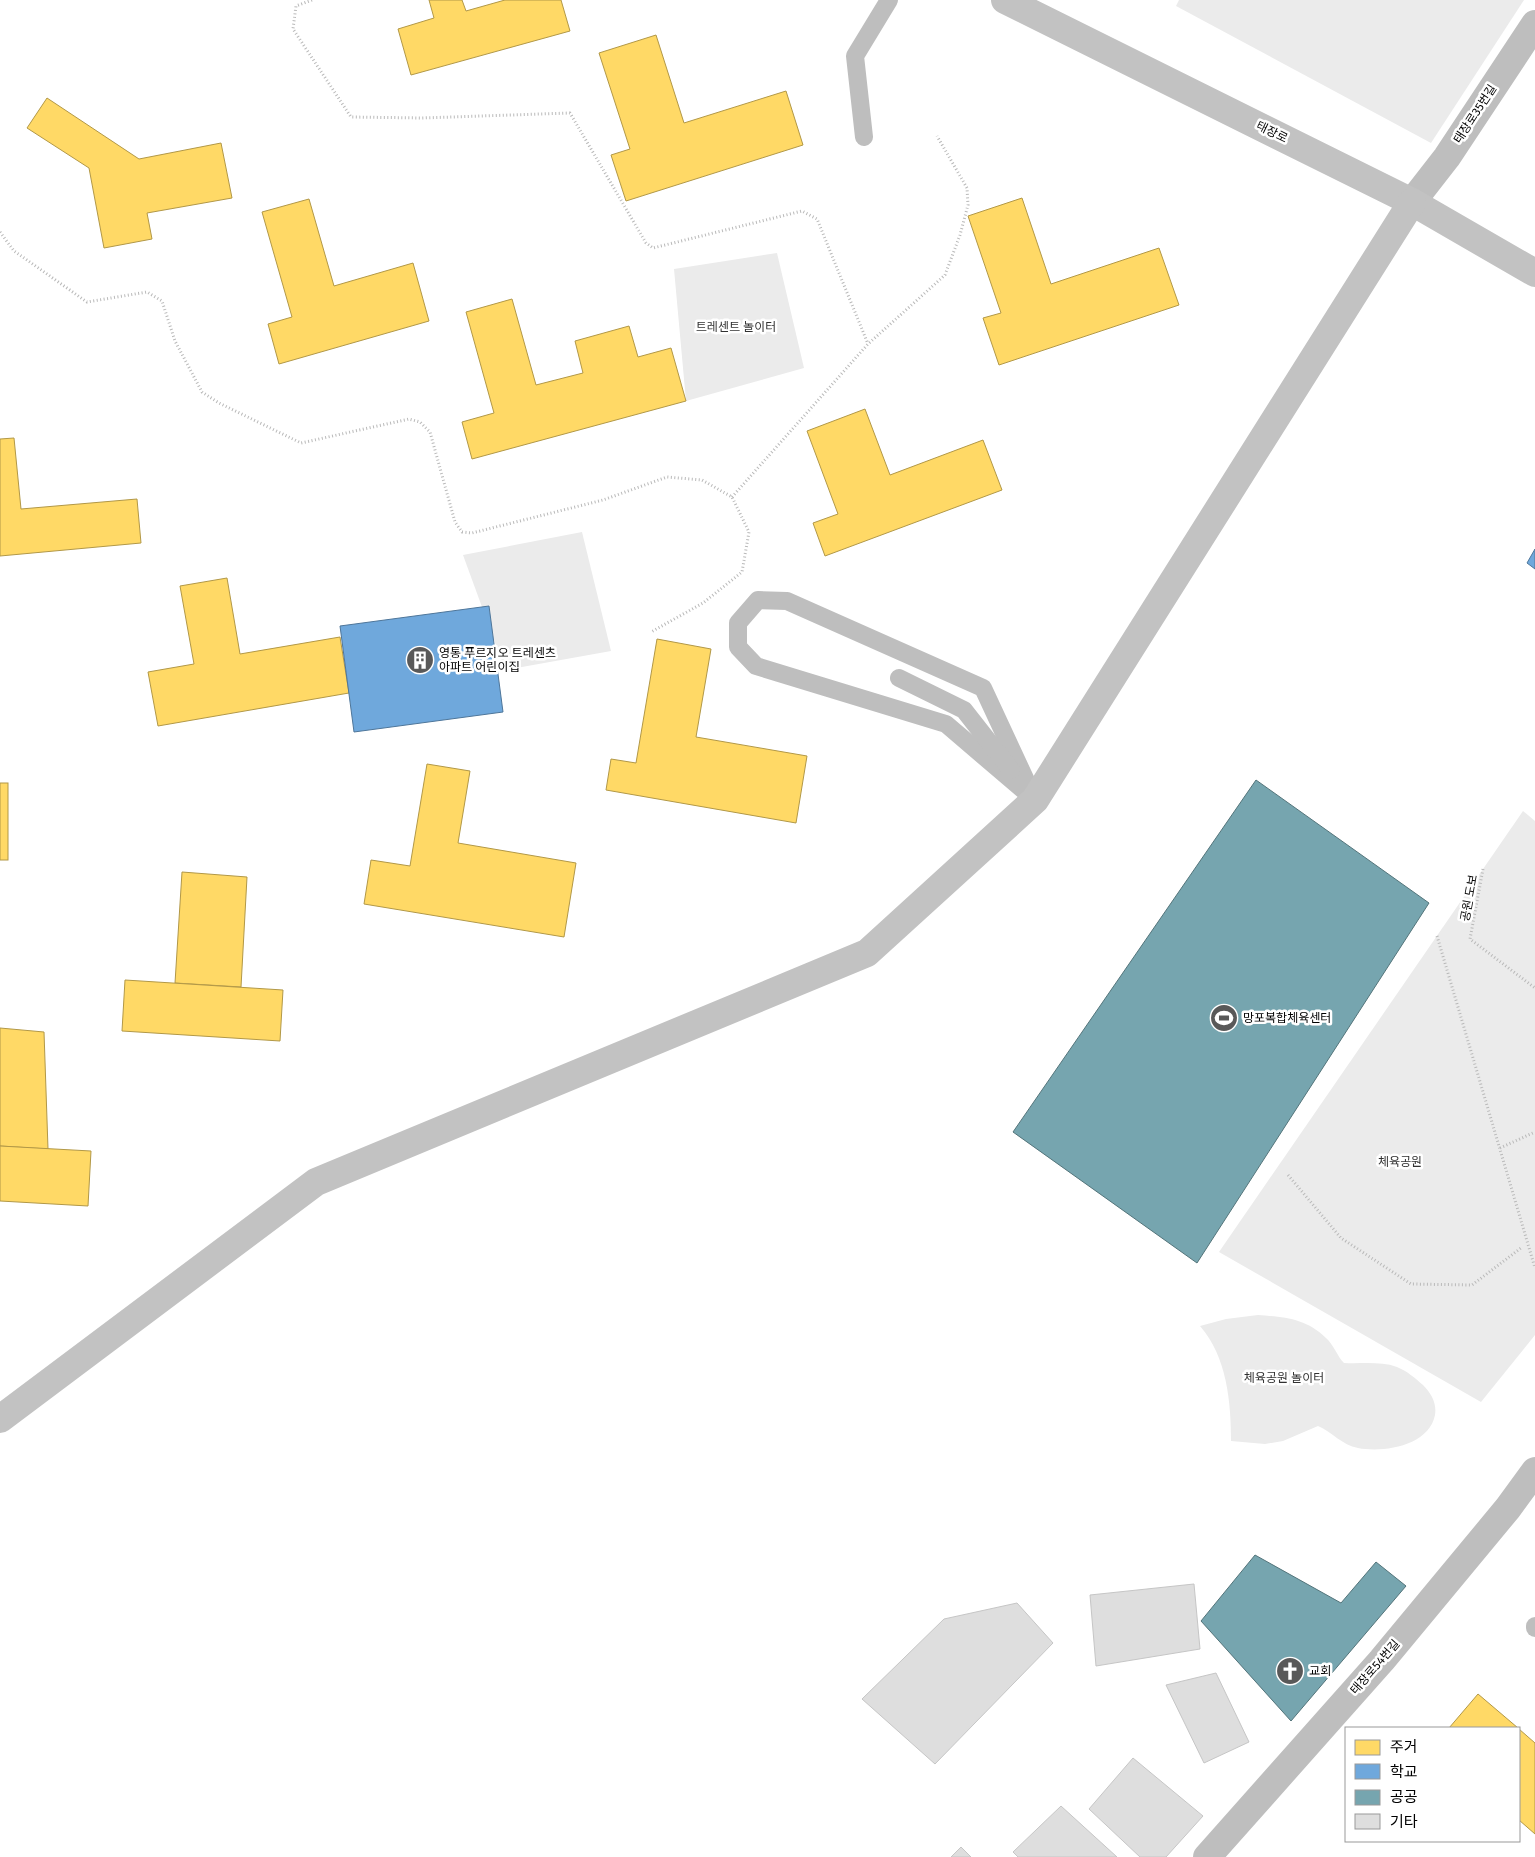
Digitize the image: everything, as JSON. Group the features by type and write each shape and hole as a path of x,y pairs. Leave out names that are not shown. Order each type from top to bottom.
{"street":[{"name":"태장로","path":"1005,0 1412,202 1535,273"},
{"name":"태장로35번길","path":"1412,202 1447,157 1535,24"},
{"path":"0,1419 316,1182 867,953 1035,800 1412,202"},
{"name":"태장로54번길","path":"1207,1857 1382,1660 1508,1508 1535,1471"}],"lane":[{"path":"864,137 854,56 889,0"},
{"path":"758,600 787,600 983,688 1035,800 946,724 756,666 738,647 738,624 758,600"},
{"path":"899,678 964,710 1035,800"}],"path":[{"path":"312,0 296,6 293,28 352,117 422,118 570,112 646,243 653,248 802,211 817,218 868,344"},
{"path":"732,497 868,344 945,275 960,235 968,205 967,188 937,136"},
{"path":"0,232 14,251 87,302 146,292 162,302 175,341 202,392 219,403 302,443 409,419 420,422 430,432 455,522 462,532 472,533 603,500 667,477 702,480 732,497 749,532 742,572 703,603 650,632"},
{"name":"공원 도보","path":"1483,869 1470,939 1535,988"},
{"path":"1437,936 1535,1268"},
{"path":"1500,1148 1535,1132"},
{"path":"1288,1175 1341,1238 1411,1284 1472,1285 1521,1248"}],"green space":[{"path":"1179,0 1524,0 1431,143 1176,6"},
{"name":"트레센트 놀이터","path":"777,253 804,368 686,401 674,269"},
{"path":"582,532 611,651 505,670 463,555"},
{"name":"체육공원","path":"1523,811 1535,821 1535,1335 1481,1402 1219,1252"},
{"name":"체육공원 놀이터","path":"1258,1315 1286,1318 1311,1326 1329,1341 1344,1363 1384,1364 1397,1367 1408,1373 1429,1391 1433,1399 1435,1415 1431,1426 1424,1434 1404,1445 1380,1449 1352,1446 1318,1426 1283,1441 1265,1444 1231,1441 1226,1380 1216,1352 1200,1326 1226,1319"}],"building: 주거":[{"path":"429,0 462,0 466,11 505,0 561,0 570,31 411,75 398,29 434,18"},
{"path":"656,35 684,123 786,91 803,145 626,201 611,155 630,149 599,53"},
{"path":"47,98 139,159 221,143 232,198 147,213 152,239 104,248 89,168 27,128"},
{"path":"1022,198 1051,284 1159,248 1179,305 999,365 983,318 1001,313 968,216"},
{"path":"309,199 334,286 413,263 429,321 279,364 268,324 292,317 262,212"},
{"path":"512,299 536,385 583,373 575,341 629,326 638,357 671,348 686,401 472,459 462,422 494,413 466,312"},
{"path":"865,409 890,475 983,440 1002,490 825,556 813,523 838,514 807,431"},
{"path":"14,438 21,509 137,499 141,543 0,556 0,439"},
{"path":"227,578 240,654 340,637 349,693 158,726 148,672 194,664 180,586"},
{"path":"657,639 711,649 696,737 807,756 796,823 606,790 611,759 636,763"},
{"path":"427,764 470,771 458,843 576,863 564,937 364,904 371,860 410,866"},
{"path":"0,783 8,783 8,860 0,860"},
{"path":"182,872 247,877 241,987 175,983"},
{"path":"125,980 283,990 280,1041 122,1031"},
{"path":"0,1028 44,1032 48,1149 0,1146"},
{"path":"0,1146 91,1151 88,1206 0,1201"},
{"path":"1478,1694 1517,1727 1450,1727"},
{"path":"1520,1730 1535,1743 1535,1834 1520,1821"}],"building: 학교":[{"path":"1535,549 1535,569 1527,563"},
{"name":"영통 푸르지오 트레센츠 아파트 어린이집","path":"489,606 503,712 354,732 340,626"}],"building: 공공":[{"name":"망포복합체육센터","path":"1256,780 1429,903 1197,1263 1013,1132"},
{"name":"교회","path":"1255,1555 1341,1603 1376,1562 1406,1586 1291,1721 1201,1621"}],"building: 기타":[{"path":"1194,1584 1200,1649 1096,1666 1090,1595"},
{"path":"1017,1603 1053,1643 935,1764 862,1699 944,1619"},
{"path":"1216,1673 1249,1742 1204,1763 1166,1685"},
{"path":"1133,1758 1203,1816 1166,1857 1140,1857 1089,1809"},
{"path":"1061,1806 1117,1857 1018,1857 1013,1852"},
{"path":"961,1847 971,1857 951,1857"}],"place":[{"name":"영통 푸르지오 트레센츠 아파트 어린이집","path":"420,660"},
{"name":"망포복합체육센터","path":"1224,1018"},
{"name":"교회","path":"1290,1671"}]}
